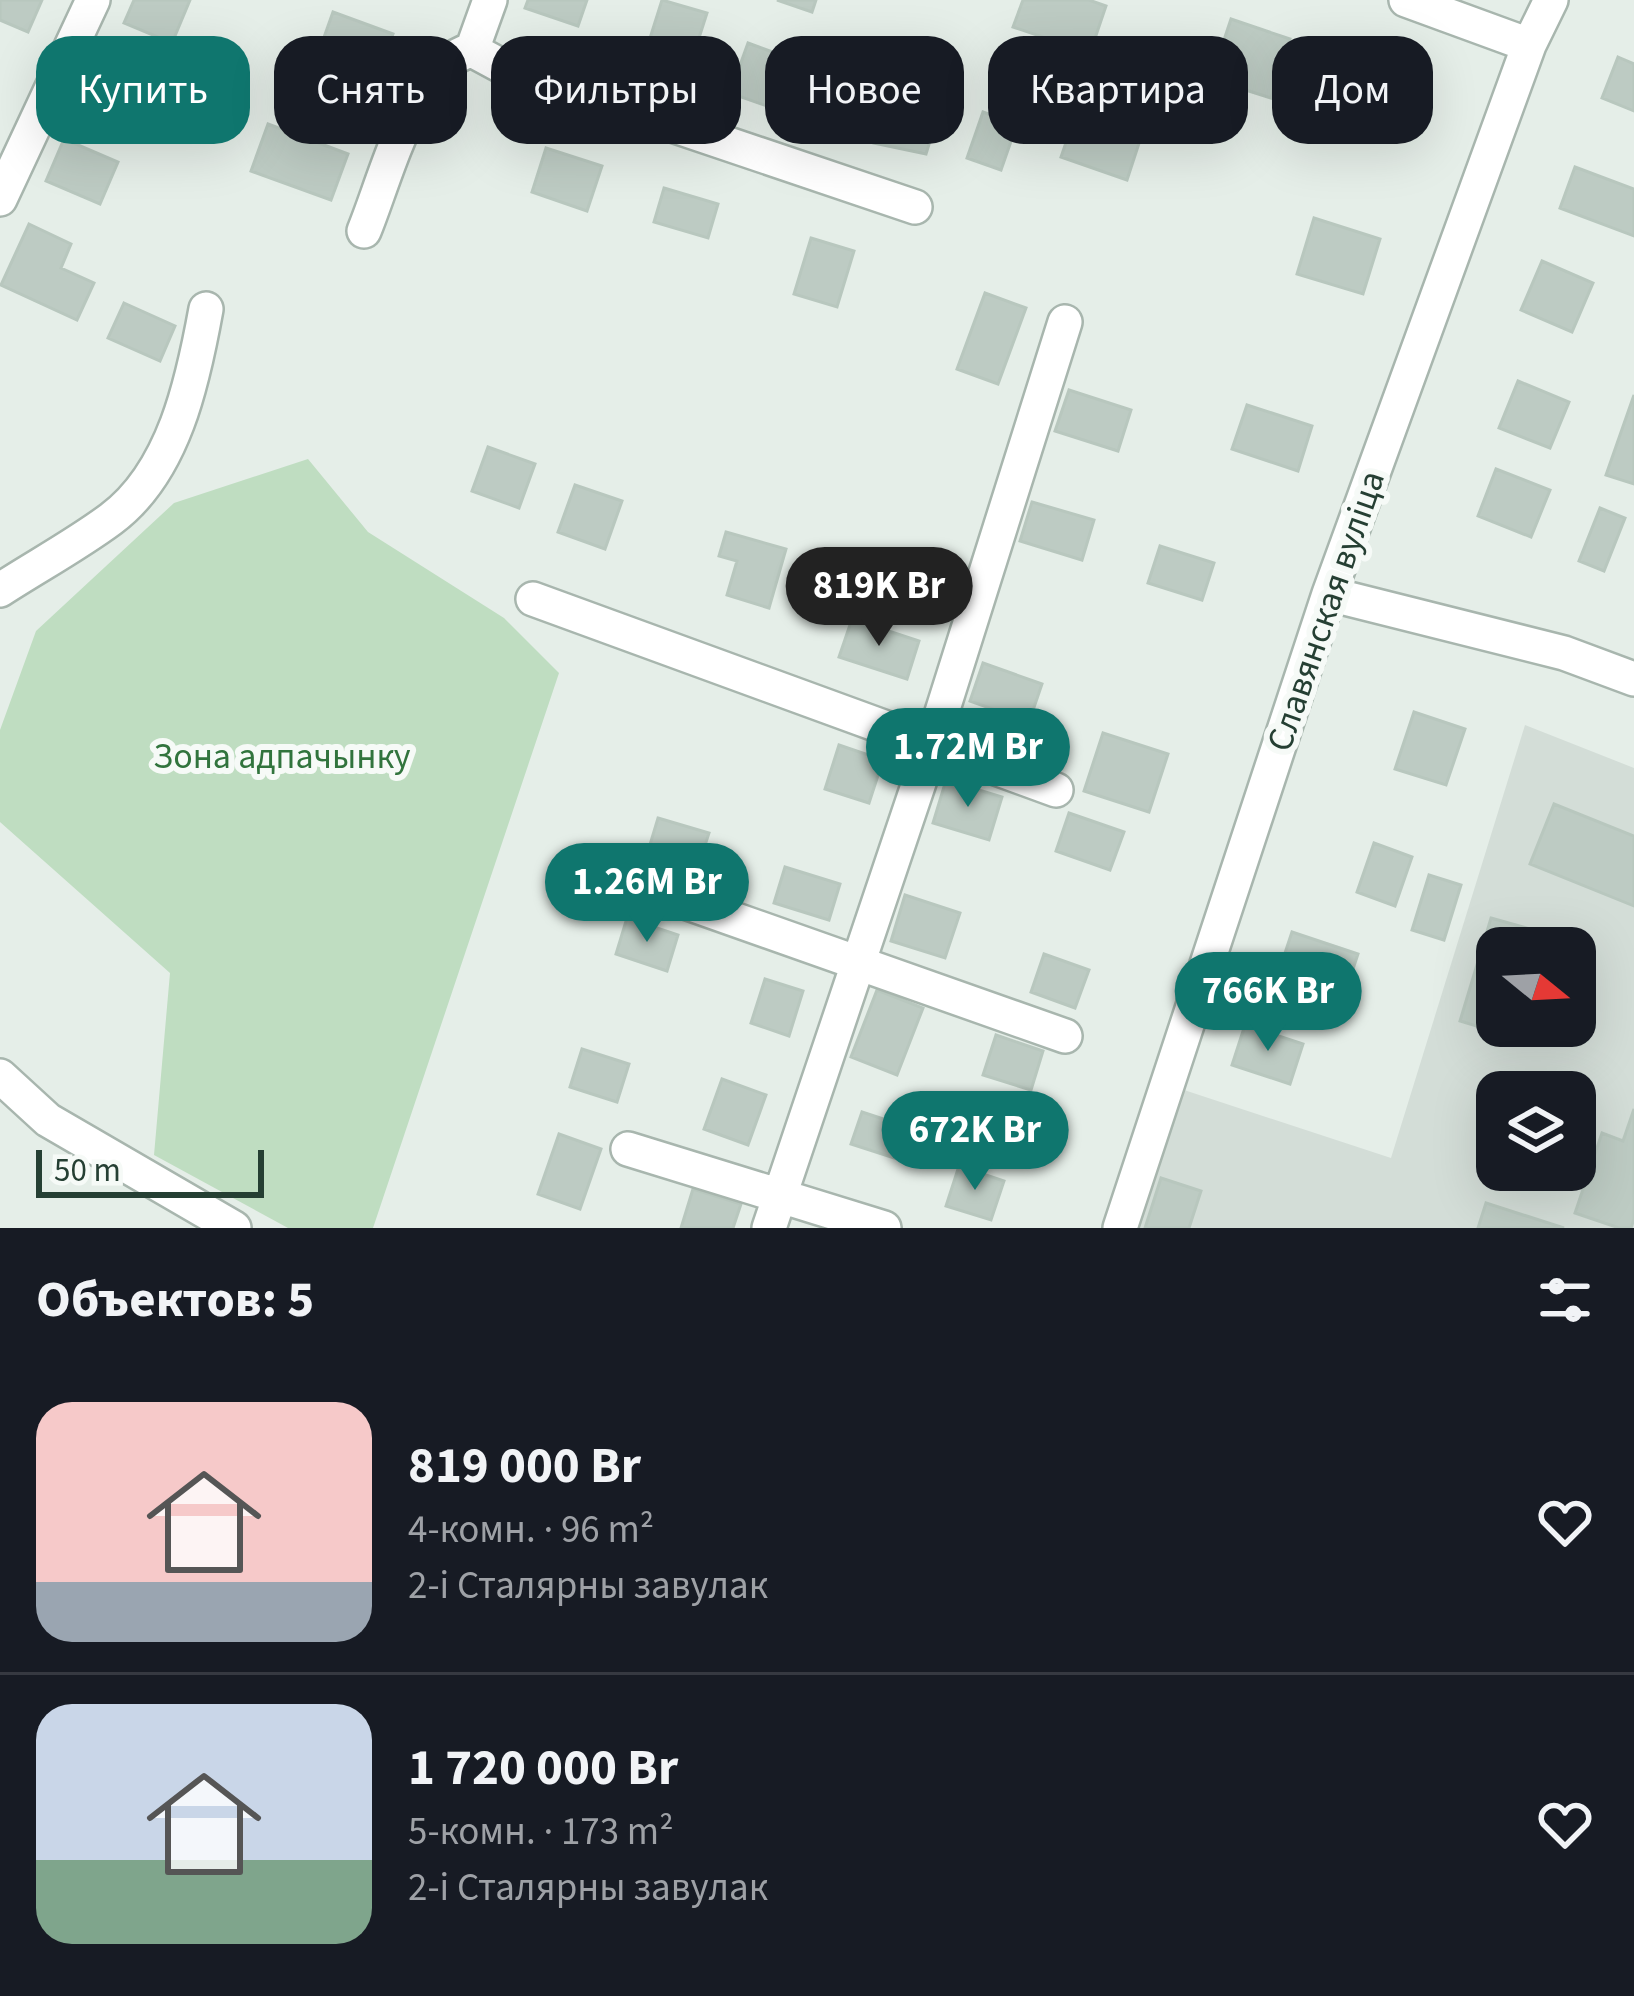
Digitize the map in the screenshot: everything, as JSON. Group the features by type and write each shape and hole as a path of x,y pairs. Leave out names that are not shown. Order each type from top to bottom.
{"street":[{"path":"0,199 93,0"},
{"path":"472,50 490,0"},
{"path":"1406,0 1529,45"},
{"name":"Славянская вуліца","path":"1120,1228 1329,594 1529,45 1551,0"},
{"path":"364,231 420,94 449,56 472,50 539,82 915,207"},
{"path":"0,590 114,517 138,492 178,424 206,309"},
{"path":"774,1212 931,747 1065,322"},
{"path":"1329,594 1564,652 1634,679"},
{"path":"533,599 1056,790"},
{"path":"586,867 1065,1036"},
{"path":"0,1076 48,1120 234,1228"},
{"path":"628,1149 774,1212 884,1228"}],"shaded area":[{"path":"1525,725 1634,768 1634,1228 1137,1228 1181,1089 1391,1158"}],"green space":[{"name":"Зона адпачынку","path":"308,459 368,532 504,618 559,673 373,1228 288,1228 154,1155 170,973 0,822 0,730 36,631 174,503"}],"building":[{"path":"0,0 42,0 28,32 0,20"},
{"path":"134,0 190,0 175,36 155,36 124,23"},
{"path":"528,0 587,0 578,26 525,8"},
{"path":"662,0 707,13 700,36 651,36"},
{"path":"777,0 816,0 812,12"},
{"path":"1023,0 1089,0 1106,6 1096,36 1040,36 1013,27"},
{"path":"333,12 393,34 392,36 324,36"},
{"path":"1231,19 1281,36 1272,36 1271,98 1248,91 1248,36 1225,36"},
{"path":"748,43 765,49 765,105 741,97 741,62"},
{"path":"1618,57 1634,64 1634,111 1602,98"},
{"path":"983,112 988,114 988,144 1010,144 1001,170 967,158"},
{"path":"268,124 274,126 274,144 321,144 348,154 331,200 251,171"},
{"path":"62,144 76,144 118,162 100,204 46,181"},
{"path":"879,144 929,144 926,154"},
{"path":"1066,144 1139,144 1127,180 1061,157"},
{"path":"546,148 602,166 587,211 532,192"},
{"path":"1575,167 1634,189 1634,236 1560,208"},
{"path":"664,188 718,204 708,238 654,222"},
{"path":"1314,218 1380,239 1363,294 1297,274"},
{"path":"29,224 71,244 61,268 94,283 77,320 1,285"},
{"path":"811,238 854,251 837,307 794,294"},
{"path":"1542,261 1593,283 1572,332 1521,310"},
{"path":"985,293 1026,308 998,384 957,369"},
{"path":"124,303 175,326 160,361 108,338"},
{"path":"1518,381 1569,402 1550,448 1499,428"},
{"path":"1069,390 1131,410 1118,451 1055,431"},
{"path":"1634,395 1634,484 1606,475"},
{"path":"1247,405 1312,426 1298,471 1232,449"},
{"path":"488,447 535,464 519,508 472,491"},
{"path":"1496,469 1550,490 1531,537 1478,516"},
{"path":"575,485 622,501 605,549 558,532"},
{"path":"1032,502 1094,520 1082,560 1020,541"},
{"path":"1600,508 1625,518 1604,571 1579,561"},
{"path":"726,532 786,549 769,608 727,595 737,561 719,556"},
{"path":"1160,546 1214,563 1202,600 1148,583"},
{"path":"852,619 919,641 907,679 839,657"},
{"path":"983,663 1042,684 1029,722 970,701"},
{"path":"1414,712 1465,729 1446,785 1395,769"},
{"path":"1103,733 1168,754 1149,812 1084,791"},
{"path":"839,745 883,760 869,803 825,789"},
{"path":"946,780 1002,797 989,840 933,823"},
{"path":"1554,804 1634,836 1634,906 1530,864"},
{"path":"1069,813 1124,832 1110,870 1056,851"},
{"path":"658,818 709,833 696,873 646,858"},
{"path":"1374,843 1412,857 1395,906 1357,892"},
{"path":"785,867 840,884 829,920 774,903"},
{"path":"1429,875 1461,885 1444,940 1412,930"},
{"path":"905,895 960,913 945,958 891,941"},
{"path":"627,918 678,935 667,971 616,954"},
{"path":"1491,918 1523,927 1488,927"},
{"path":"1292,932 1358,954 1346,990 1280,968"},
{"path":"1044,954 1089,970 1075,1008 1031,992"},
{"path":"1476,968 1476,1026 1460,1021"},
{"path":"765,979 803,991 789,1036 751,1023"},
{"path":"877,990 923,1008 897,1075 851,1057"},
{"path":"1245,1025 1303,1044 1290,1084 1232,1065"},
{"path":"996,1035 1043,1051 1031,1090 983,1075"},
{"path":"582,1049 629,1064 617,1102 570,1087"},
{"path":"722,1079 766,1095 748,1145 704,1129"},
{"path":"1634,1109 1631,1228 1575,1213 1582,1191 1596,1191 1596,1151 1602,1133 1623,1141"},
{"path":"862,1112 920,1131 910,1163 851,1144"},
{"path":"559,1134 601,1149 580,1209 538,1194"},
{"path":"959,1166 1004,1181 991,1220 946,1206"},
{"path":"1161,1178 1201,1191 1189,1228 1145,1228"},
{"path":"693,1189 741,1204 733,1228 681,1228"},
{"path":"1486,1203 1564,1228 1478,1228"}]}
